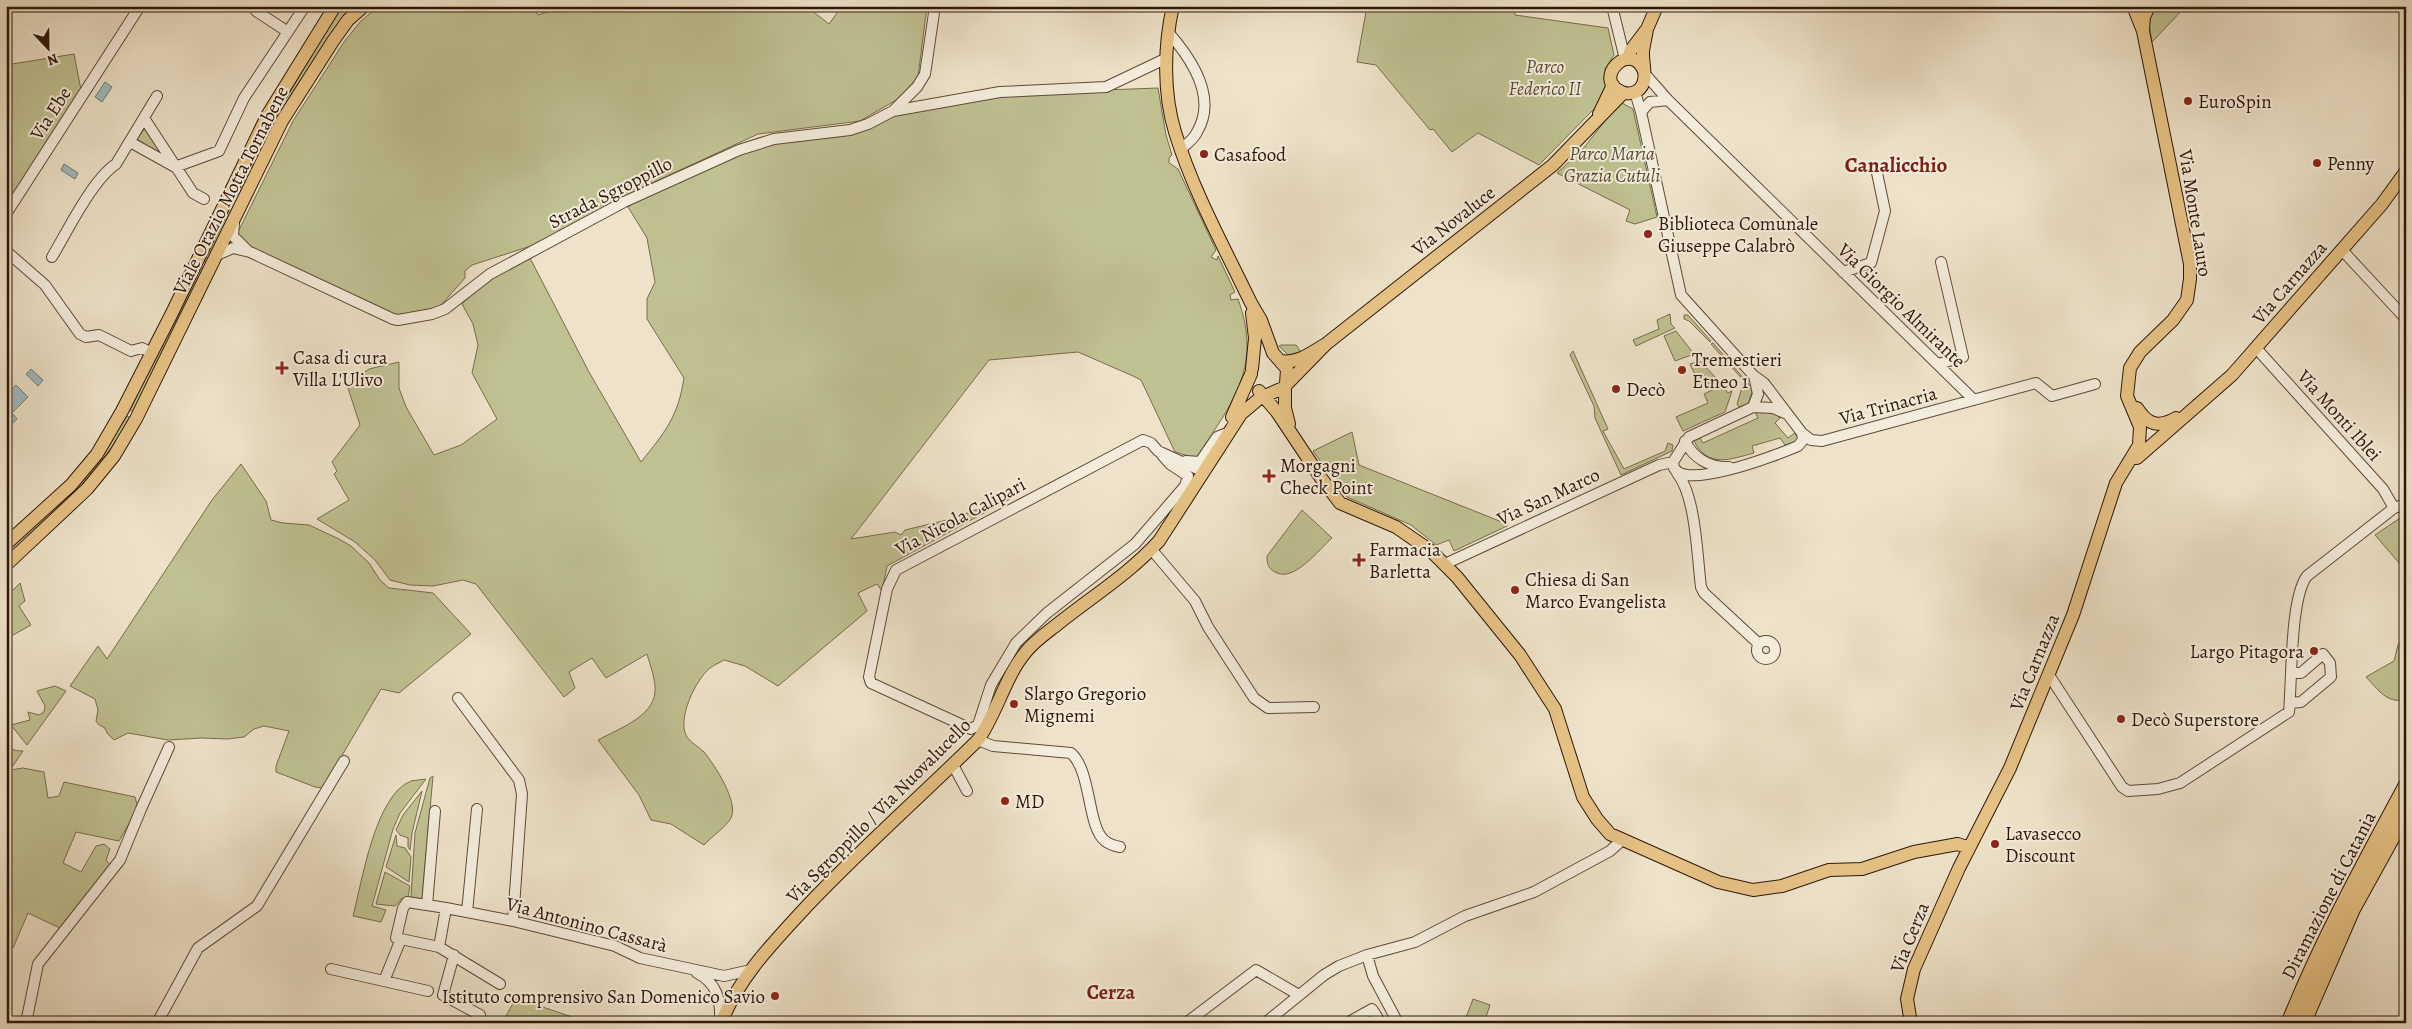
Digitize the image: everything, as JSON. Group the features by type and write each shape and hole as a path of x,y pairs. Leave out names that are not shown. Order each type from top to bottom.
{"highway":[{"name":"Diramazione di Catania","path":"2289,1023 2306,979 2341,905 2406,786"},
{"name":"Diramazione di Catania","path":"2302,1023 2352,910 2406,812"}],"main road":[{"name":"Viale Orazio Motta Tornabene","path":"6,544 71,486 97,454 152,353 267,116 335,6"},
{"name":"Viale Orazio Motta Tornabene","path":"6,565 75,502 114,456 159,373 282,121 333,41 348,20 364,6"},
{"path":"1173,6 1168,32 1167,58 1170,106 1174,131 1202,202 1261,320 1273,353 1287,369 1285,408 1294,435"},
{"path":"1596,120 1633,91 1644,72 1644,49 1648,29 1657,6"},
{"path":"2133,6 2143,31"},
{"path":"2143,31 2144,17 2148,6"},
{"path":"1596,120 1613,85 1611,72 1623,61 1648,29"},
{"name":"Via Monte Lauro","path":"2128,381 2130,368 2136,358 2181,310 2187,300 2190,279 2186,245 2143,31"},
{"path":"1623,61 1640,64 1644,72"},
{"path":"1613,85 1633,91"},
{"name":"Via Novaluce","path":"1326,344 1553,165 1596,120"},
{"name":"Via Carnazza","path":"2191,409 2232,375 2398,185 2406,172"},
{"path":"1251,303 1255,338 1252,372 1253,384 1264,394 1294,435 1321,478 1340,502 1412,536 1445,564 1520,655 1543,687 1555,709 1583,798 1604,827 1621,840 1718,882 1752,890 1782,886 1829,870 1862,869 1914,852 1958,844 1969,848"},
{"path":"1219,449 1252,372 1262,359 1270,358 1287,362 1300,359 1326,344"},
{"path":"1219,449 1242,414 1264,394 1279,391 1326,344"},
{"path":"2128,381 2137,408 2151,423 2162,425 2191,409"},
{"path":"2116,483 2137,450 2141,440 2140,427 2127,396 2128,381"},
{"path":"2116,483 2144,450 2191,409"},
{"path":"1242,414 1259,410 1277,412"},
{"name":"Via Sgroppillo / Via Nuovalucello","path":"720,1023 736,992 751,970 842,870 953,765 980,732 1018,664 1032,645 1152,550 1188,488 1204,472 1219,449"},
{"name":"Via Carnazza","path":"1959,868 2010,768 2049,675 2073,615 2116,483"},
{"name":"Via Cerza","path":"1912,1023 1908,999 1914,969 1959,868"}],"street":[{"name":"Via Ebe","path":"6,214 140,6"},
{"path":"130,142 176,167 219,151 244,98 305,6"},
{"name":"Strada Sgroppillo","path":"250,252 393,319 398,320 432,314 445,309 490,274 624,202 711,162 760,142 850,130 868,124 893,110 917,87 924,74 935,6"},
{"path":"1612,6 1623,61"},
{"path":"256,11 288,32"},
{"path":"1168,32 1188,54 1205,101 1198,131 1181,149"},
{"path":"893,110 1000,92 1106,87 1167,58"},
{"name":"Via Giorgio Almirante","path":"1644,72 1668,100 1974,400"},
{"path":"1655,87 1633,91 1641,112 1681,295 1753,375 1764,383 1802,433 1811,440 1831,439"},
{"path":"52,257 82,206 108,170 116,164 157,96"},
{"path":"1641,112 1650,102 1668,100"},
{"path":"144,118 193,193 204,199"},
{"path":"1843,272 1870,264 1885,211 1876,173"},
{"path":"234,220 233,236 250,252"},
{"path":"217,255 233,248 250,252"},
{"path":"2342,250 2406,319"},
{"path":"6,251 45,285 80,334 86,337 99,335 131,351 142,348 152,353"},
{"path":"1938,364 1963,357 1941,262"},
{"name":"Via Monti Iblei","path":"2256,348 2383,489 2394,508"},
{"path":"1753,375 1758,394 1753,407"},
{"name":"Via Trinacria","path":"1735,466 1799,450 1831,439 2036,383 2052,396 2095,384"},
{"path":"1759,644 1704,593 1701,587 1690,501 1685,483 1669,463 1689,437 1753,407 1773,408 1787,414"},
{"path":"1785,452 1800,444 1803,440 1802,433"},
{"path":"1175,459 1200,462 1217,437 1224,434"},
{"name":"Via Nicola Calipari","path":"980,732 871,683 869,677 892,574 900,566 1142,440 1151,443 1158,451 1204,472"},
{"path":"1685,441 1692,452 1700,459 1716,467 1735,466"},
{"path":"1120,848 1105,841 1100,835 1078,761 1071,753 993,746 980,732 991,685 1016,643 1047,614 1135,544 1188,488 1188,476 1170,464 1158,451"},
{"name":"Via San Marco","path":"1445,564 1555,512 1669,463"},
{"path":"1677,473 1705,476 1724,472 1735,466"},
{"path":"1690,501 1693,486 1705,476"},
{"path":"2049,675 2119,783 2128,791 2158,789 2180,783 2192,777 2289,712 2297,601 2301,583 2312,571 2394,508 2406,504"},
{"path":"1152,550 1195,601 1208,627 1254,698 1268,708 1314,707"},
{"path":"2290,703 2301,702 2331,677 2330,663 2323,654 2301,673 2292,673"},
{"path":"458,698 519,780 522,794 513,921"},
{"path":"26,1023 38,964 120,860 169,748"},
{"path":"157,1023 198,948 257,906 344,761"},
{"path":"953,765 967,792"},
{"path":"467,912 477,809"},
{"path":"427,905 435,811"},
{"path":"1266,1023 1299,995 1339,966 1367,955 1415,942 1465,916 1534,892 1610,851 1621,840"},
{"name":"Via Antonino Cassarà","path":"400,939 396,938 404,905 410,902 513,921 615,946 640,958 724,976"},
{"path":"439,947 446,908"},
{"path":"384,981 400,939 439,947 500,984"},
{"path":"454,955 443,995 480,1015"},
{"path":"1367,955 1374,976 1398,1023"},
{"path":"331,969 428,991"},
{"path":"690,969 705,976 716,990 721,1006 720,1023"},
{"path":"736,992 724,976 751,970"},
{"path":"1186,1023 1256,970 1299,995"},
{"path":"716,990 736,992"},
{"path":"1348,1023 1372,1009 1381,1023"}],"green space":[{"path":"341,6 355,6 208,262 203,261 273,121"},
{"path":"379,6 533,6 538,15 564,6 806,6 829,24 842,6 927,6 918,77 898,99 860,121 758,134 650,184 534,245 472,265 465,271 465,278 441,305 399,317 251,249 237,234 293,121 344,42 361,21"},
{"name":"Parco Federico II","path":"1367,6 1504,6 1504,8 1515,10 1515,15 1608,28 1614,55 1605,69 1608,86 1597,106 1539,165 1478,133 1452,152 1433,129 1430,130 1376,65 1357,62"},
{"path":"2156,6 2186,6 2152,42 2150,18"},
{"path":"74,54 81,90 6,206 6,65"},
{"path":"1158,88 1166,135 1172,155 1169,158 1169,163 1178,169 1216,250 1211,257 1217,260 1218,256 1235,292 1230,295 1231,300 1238,299 1245,323 1247,345 1245,365 1240,384 1232,402 1196,458 1175,452 1141,380 1133,376 1078,352 989,360 851,539 895,532 901,535 905,530 951,519 1017,495 887,566 882,591 877,584 858,593 867,611 778,686 745,666 724,660 705,673 689,700 684,730 687,737 704,752 714,765 729,793 733,811 729,821 704,845 671,824 651,820 639,795 598,740 633,721 653,701 655,683 647,654 606,678 592,658 569,672 575,688 564,697 476,584 463,580 433,586 410,585 390,580 375,560 355,542 317,519 349,500 334,474 337,471 332,462 360,425 347,385 369,369 399,362 399,388 406,407 434,455 461,445 497,419 472,373 478,345 473,324 462,304 487,280 530,258 589,372 641,462 657,442 674,414 684,378 647,319 647,299 655,282 647,238 628,207 633,203 739,155 780,142 837,137 870,128 897,115 1022,93"},
{"name":"Parco Maria Grazia Cutuli","path":"1620,102 1633,109 1657,217 1635,224 1626,221 1630,210 1557,173 1582,150"},
{"path":"146,129 164,157 137,139"},
{"path":"200,266 205,268 135,413 130,410"},
{"path":"1670,314 1671,324 1675,328 1636,346 1633,340 1659,329 1657,320"},
{"path":"1684,315 1688,315 1710,342 1689,321 1684,319"},
{"path":"1676,331 1694,354 1675,361 1664,336"},
{"path":"1713,343 1753,389 1748,404 1739,407 1737,404 1744,381 1711,344"},
{"path":"1296,345 1301,352 1288,355 1279,346"},
{"path":"1573,351 1608,429 1603,431 1624,469 1665,451 1668,443 1673,445 1672,451 1621,475 1595,418 1594,406 1570,355"},
{"path":"1700,361 1717,379 1701,388 1690,364"},
{"path":"1722,385 1728,393 1732,391 1725,412 1683,431 1676,417 1708,403 1704,394"},
{"path":"1755,412 1776,414 1780,418 1775,423 1788,438 1795,433 1798,439 1796,442 1785,445 1780,438 1752,446 1754,453 1721,460 1706,456 1694,441 1700,438 1703,443 1758,418"},
{"path":"127,416 131,418 91,473 62,505 13,552 10,549 107,449"},
{"path":"1352,432 1359,465 1507,524 1507,526 1454,551 1449,540 1436,545 1411,525 1347,497 1313,451"},
{"path":"241,464 266,501 271,520 309,525 339,539 351,546 369,563 380,580 389,588 433,593 471,634 399,693 381,689 323,788 315,787 276,772 276,766 289,731 264,726 254,729 244,737 227,739 168,740 128,733 114,740 105,728 96,721 98,710 95,699 70,686 98,646 107,659 212,500"},
{"path":"1302,510 1332,538 1298,569 1290,573 1282,574 1275,572 1268,566 1267,556"},
{"path":"2406,514 2406,571 2375,535"},
{"path":"20,583 25,601 19,606 31,625 6,639 6,597"},
{"path":"2406,635 2406,699 2393,700 2383,695 2366,677 2394,661 2398,645"},
{"path":"55,686 66,691 27,745 11,725 30,720 28,712 39,715 44,712 45,706 37,691"},
{"path":"6,740 12,749 23,751 10,770 23,768 44,772 48,798 59,796 64,782 135,797 138,808 119,841 76,832 63,863 81,872 96,846 104,844 110,849 106,860 112,867 62,929 28,913 13,948 6,945 6,812 10,809 6,784 9,771 6,760"},
{"path":"433,776 422,899 411,897 415,833 430,778"},
{"path":"426,779 400,813 393,829 372,906 386,910 381,922 353,916 372,841 388,803 399,789 411,781"},
{"path":"422,791 410,850 408,838 400,835 396,830 403,815"},
{"path":"396,835 397,846 405,848 411,857 409,882 386,867"},
{"path":"385,872 410,886 408,897 401,899 395,906 376,904"},
{"path":"516,998 587,1022 602,1023 502,1023"},
{"path":"1473,999 1490,1005 1484,1023 1464,1023"}],"water":[{"path":"105,82 112,87 102,102 95,97"},
{"path":"64,164 78,173 75,179 61,170"},
{"path":"31,369 43,380 38,386 26,374"},
{"path":"16,385 28,397 12,413 17,419 9,427 6,424 6,394"}],"place":[{"name":"EuroSpin","path":"2188,101"},
{"name":"Casafood","path":"1204,154"},
{"name":"Penny","path":"2317,163"},
{"name":"Biblioteca Comunale Giuseppe Calabrò","path":"1648,234"},
{"name":"Casa di cura Villa L'Ulivo","path":"282,368"},
{"name":"Tremestieri Etneo 1","path":"1682,370"},
{"name":"Decò","path":"1616,389"},
{"name":"Morgagni Check Point","path":"1269,476"},
{"name":"Farmacia Barletta","path":"1359,560"},
{"name":"Chiesa di San Marco Evangelista","path":"1515,590"},
{"name":"Largo Pitagora","path":"2314,651"},
{"name":"Slargo Gregorio Mignemi","path":"1014,704"},
{"name":"Decò Superstore","path":"2121,719"},
{"name":"MD","path":"1005,801"},
{"name":"Lavasecco Discount","path":"1995,844"},
{"name":"Istituto comprensivo San Domenico Savio","path":"775,996"}],"district":[{"name":"Canalicchio","path":"1896,165"},
{"name":"Cerza","path":"1111,992"}]}
